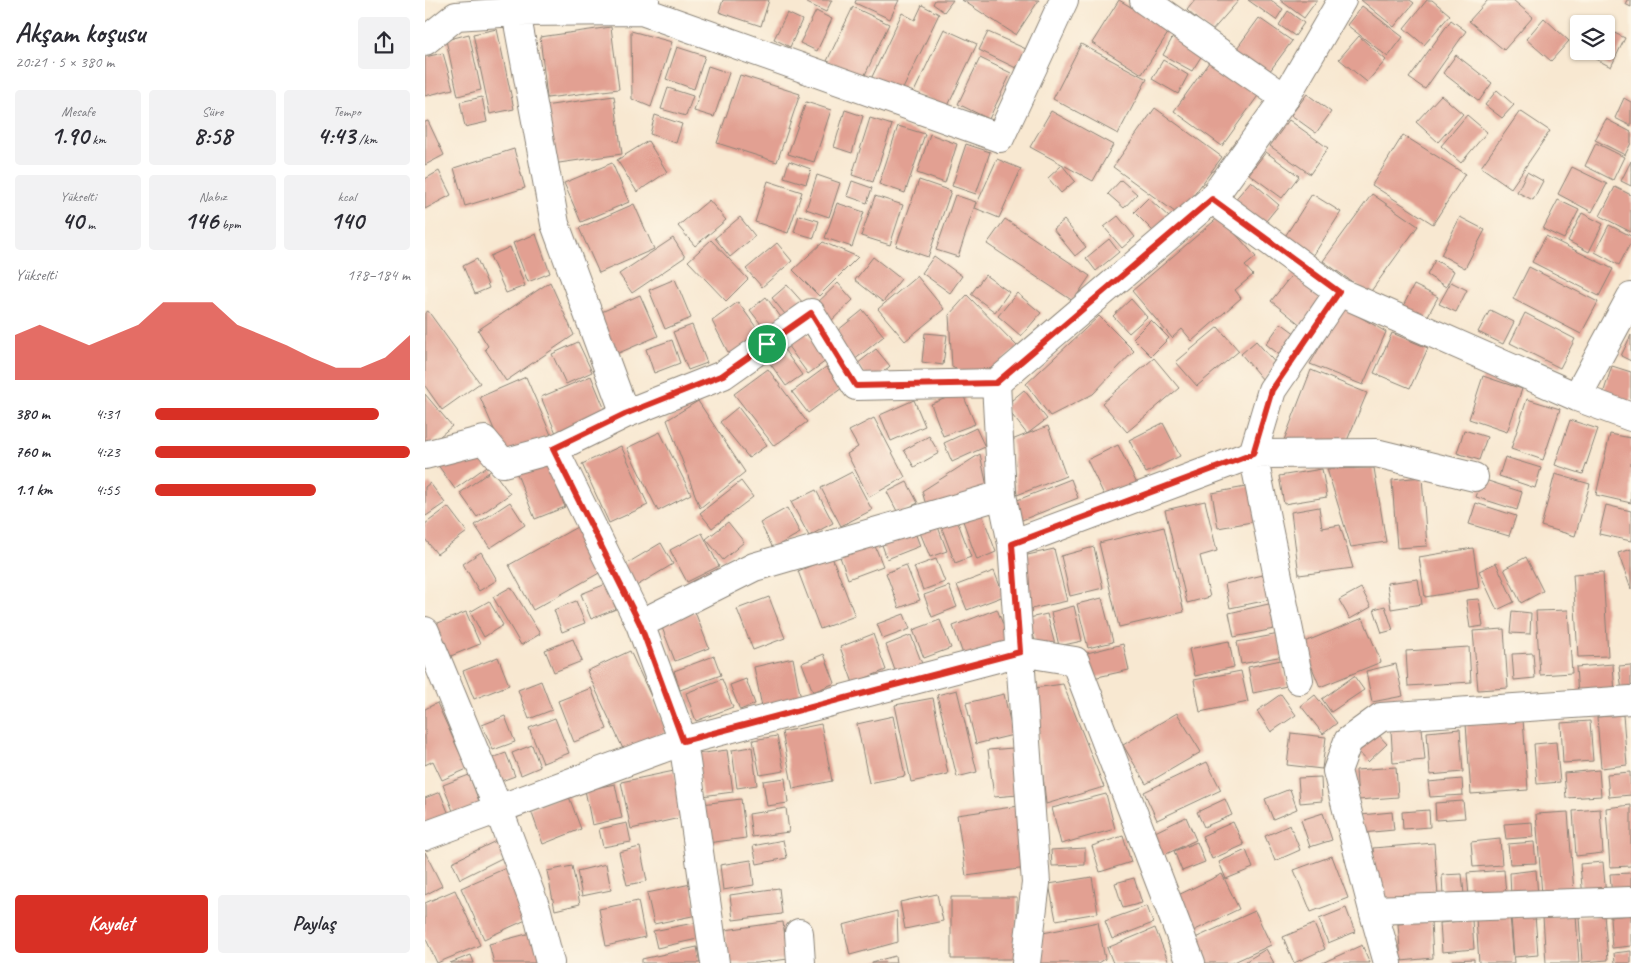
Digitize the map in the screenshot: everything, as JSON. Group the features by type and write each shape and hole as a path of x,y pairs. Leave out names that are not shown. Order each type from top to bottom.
{"street":[{"path":"425,41 453,8 516,12 643,6 1000,138 1064,0"},
{"path":"1143,0 1285,98"},
{"path":"425,455 484,440 503,463 553,449 625,414 723,375 811,313 856,386 996,383 1212,199 1285,98 1343,0"},
{"path":"516,12 555,224 625,414"},
{"path":"1212,199 1339,292 1577,397 1631,417"},
{"path":"1299,680 1253,454 1272,390 1339,292"},
{"path":"1577,397 1631,297"},
{"path":"996,383 1002,495 1012,544 1035,883 1026,963"},
{"path":"553,449 640,624 683,741 715,963"},
{"path":"1012,544 1253,454 1375,453 1474,477"},
{"path":"640,624 754,567 1002,495"},
{"path":"425,631 498,808 537,911 550,963"},
{"path":"425,836 683,741 1020,652 1075,660 1191,963"},
{"path":"1388,963 1337,771 1348,741 1381,717 1631,700"},
{"path":"1373,910 1631,901"},
{"path":"799,933 801,963"}],"building":[{"path":"723,0 769,0 761,26 719,12"},
{"path":"808,0 832,0 826,12 807,3"},
{"path":"856,0 899,0 890,19 855,3"},
{"path":"935,0 953,0 944,12 933,4"},
{"path":"962,0 1039,0 1016,35"},
{"path":"1119,0 1170,30 1142,74 1092,43"},
{"path":"1195,0 1239,0 1211,32 1187,10"},
{"path":"1248,0 1271,0 1283,9 1276,20"},
{"path":"1280,0 1317,0 1304,18"},
{"path":"1361,0 1410,0 1414,3 1394,27"},
{"path":"1427,0 1432,0 1450,15 1424,45 1404,28"},
{"path":"1488,0 1513,0 1533,17 1504,50 1469,21"},
{"path":"1627,0 1631,0 1631,7 1625,4"},
{"path":"922,5 939,14 901,93 871,79 902,13 915,20"},
{"path":"1362,6 1403,37 1388,57 1347,25"},
{"path":"853,7 889,24 863,79 827,61"},
{"path":"816,11 832,19 817,51 800,43"},
{"path":"1288,11 1304,23 1295,36 1279,25"},
{"path":"787,13 802,20 790,47 774,39"},
{"path":"1259,18 1292,41 1264,79 1232,55"},
{"path":"1544,18 1569,41 1551,61 1526,39"},
{"path":"1451,20 1466,31 1425,89 1409,78"},
{"path":"611,27 619,89 547,98 540,37"},
{"path":"497,29 514,109 490,114 473,34"},
{"path":"944,29 977,44 947,108 914,92"},
{"path":"631,31 672,42 651,107 632,99"},
{"path":"988,32 1026,49 1016,68 979,50"},
{"path":"1615,33 1625,38 1615,59"},
{"path":"469,34 481,90 458,96 446,40"},
{"path":"1174,35 1204,52 1192,71 1163,55"},
{"path":"1359,36 1386,60 1367,82 1339,59"},
{"path":"1081,44 1147,79 1118,134 1053,99"},
{"path":"677,47 705,56 694,89 666,79"},
{"path":"443,53 453,89 425,96 425,57"},
{"path":"1456,55 1492,83 1479,101 1443,73"},
{"path":"980,58 1011,73 989,119 958,104"},
{"path":"1212,58 1260,93 1222,146 1174,111"},
{"path":"1163,60 1188,75 1178,94 1152,79"},
{"path":"1597,60 1614,60 1611,67"},
{"path":"708,66 729,73 714,117 694,111"},
{"path":"740,75 800,94 777,162 717,143"},
{"path":"668,88 693,96 686,116 661,109"},
{"path":"1497,90 1514,105 1502,118 1485,105"},
{"path":"1307,94 1331,112 1316,133 1291,115"},
{"path":"1441,95 1463,114 1438,142 1416,122"},
{"path":"614,96 622,154 552,164 544,106"},
{"path":"482,97 487,122 465,127 460,102"},
{"path":"1624,98 1631,102 1631,126 1615,118"},
{"path":"806,102 831,110 814,162 788,154"},
{"path":"1155,108 1222,157 1179,215 1113,167"},
{"path":"845,110 863,116 852,153 834,147"},
{"path":"1051,111 1113,145 1093,181 1030,147"},
{"path":"1520,111 1550,131 1511,188 1481,167"},
{"path":"655,115 682,124 676,143 650,134"},
{"path":"1467,115 1487,132 1461,163 1441,146"},
{"path":"870,118 892,125 873,182 852,175"},
{"path":"1606,119 1631,132 1631,143 1625,155 1595,140"},
{"path":"1289,120 1328,148 1310,174 1270,146"},
{"path":"428,121 444,155 425,165 425,122"},
{"path":"898,126 925,134 905,193 879,184"},
{"path":"930,134 957,144 945,183 917,173"},
{"path":"1403,135 1465,174 1433,224 1372,185"},
{"path":"648,141 667,172 637,192 617,160"},
{"path":"1596,143 1624,157 1613,180 1585,166"},
{"path":"966,144 990,152 976,194 952,186"},
{"path":"514,149 525,188 465,206 454,168"},
{"path":"1266,152 1299,176 1282,198 1249,174"},
{"path":"997,159 1021,169 999,218 975,208"},
{"path":"789,161 811,169 806,184 784,177"},
{"path":"1631,161 1631,186 1621,181"},
{"path":"612,163 629,202 581,222 564,183"},
{"path":"1062,165 1075,181 1061,193 1048,178"},
{"path":"1572,167 1607,184 1592,212 1558,194"},
{"path":"439,171 451,195 425,209 425,179"},
{"path":"1527,172 1543,181 1533,200 1517,192"},
{"path":"817,175 840,183 829,217 806,209"},
{"path":"919,180 951,191 928,257 896,246"},
{"path":"1121,180 1137,194 1124,208 1108,194"},
{"path":"768,181 802,192 788,233 755,222"},
{"path":"852,181 872,188 867,203 847,196"},
{"path":"1251,181 1279,205 1262,226 1233,202"},
{"path":"1615,187 1631,195 1631,232 1600,216"},
{"path":"1312,194 1341,212 1313,256 1284,238"},
{"path":"1372,194 1418,226 1369,294 1323,261"},
{"path":"955,195 976,202 958,257 936,250"},
{"path":"875,196 903,205 890,245 861,236"},
{"path":"1148,198 1169,217 1154,232 1134,212"},
{"path":"709,200 726,220 695,246 678,226"},
{"path":"1558,200 1579,210 1564,239 1543,229"},
{"path":"837,203 864,212 852,247 825,238"},
{"path":"634,204 654,249 599,273 579,228"},
{"path":"1582,213 1603,224 1589,252 1568,241"},
{"path":"799,215 819,221 814,238 794,232"},
{"path":"1118,216 1135,237 1122,248 1104,227"},
{"path":"1220,216 1256,257 1245,266 1253,275 1235,290 1241,298 1192,341 1182,329 1172,338 1132,291"},
{"path":"740,217 755,236 730,257 715,238"},
{"path":"1460,217 1485,230 1465,268 1441,255"},
{"path":"1005,219 1090,276 1073,301 987,244"},
{"path":"1064,220 1086,247 1075,256 1053,229"},
{"path":"1609,225 1631,236 1631,242 1619,265 1595,252"},
{"path":"536,234 550,273 528,282 513,243"},
{"path":"1546,236 1613,269 1599,296 1532,262"},
{"path":"673,238 685,257 632,293 619,274"},
{"path":"1109,239 1119,252 1096,271 1086,258"},
{"path":"711,240 748,279 726,301 688,261"},
{"path":"823,242 858,257 819,296 793,270"},
{"path":"777,243 792,261 762,287 746,269"},
{"path":"510,247 525,286 506,293 490,256"},
{"path":"934,256 962,276 950,293 922,273"},
{"path":"873,257 901,279 883,302 855,280"},
{"path":"477,259 489,288 475,294 463,266"},
{"path":"1435,260 1454,271 1446,287 1427,275"},
{"path":"1529,267 1598,302 1581,334 1513,299"},
{"path":"1294,272 1325,298 1302,326 1271,301"},
{"path":"985,275 1009,292 995,312 971,294"},
{"path":"917,276 944,309 905,341 878,309"},
{"path":"675,279 691,318 665,329 649,290"},
{"path":"550,282 574,335 506,381 485,349 488,346 478,330"},
{"path":"1451,282 1467,290 1456,312 1439,304"},
{"path":"838,283 853,300 830,322 815,305"},
{"path":"787,285 805,305 789,319 772,298"},
{"path":"1414,285 1438,297 1423,325 1400,312"},
{"path":"1017,293 1041,313 1021,336 998,316"},
{"path":"640,295 658,336 614,355 597,314"},
{"path":"967,295 1018,347 980,381 952,367 949,315"},
{"path":"766,297 783,320 767,332 750,310"},
{"path":"1131,299 1147,317 1129,333 1113,316"},
{"path":"738,302 763,337 732,360 712,321"},
{"path":"1343,307 1386,332 1363,385 1310,364"},
{"path":"863,310 884,336 853,361 832,335"},
{"path":"1490,310 1514,322 1503,344 1478,332"},
{"path":"428,311 480,383 442,410 425,386 425,313"},
{"path":"1525,313 1575,339 1560,368 1510,343"},
{"path":"1099,316 1134,351 1093,394 1050,416 1026,384"},
{"path":"1151,320 1169,338 1151,356 1133,338"},
{"path":"1281,323 1296,334 1281,356 1266,344"},
{"path":"692,325 707,363 688,370 673,332"},
{"path":"1218,327 1239,351 1197,386 1176,362"},
{"path":"803,329 826,361 808,374 785,342"},
{"path":"925,333 947,335 943,365 922,362"},
{"path":"1392,333 1428,348 1410,388 1374,373"},
{"path":"1631,335 1631,361 1621,356"},
{"path":"672,340 680,363 654,373 646,349"},
{"path":"1256,341 1278,366 1263,380 1241,354"},
{"path":"578,342 592,372 566,384 552,354"},
{"path":"783,348 802,375 786,386 767,359"},
{"path":"876,349 890,366 872,382 857,364"},
{"path":"1154,358 1179,388 1127,432 1102,403"},
{"path":"1612,366 1631,372 1631,407 1602,397"},
{"path":"826,367 842,388 808,413 792,392"},
{"path":"768,369 807,422 774,446 734,394"},
{"path":"1311,370 1367,393 1346,443 1284,440"},
{"path":"591,376 608,417 558,438 541,397"},
{"path":"1483,376 1522,389 1507,432 1469,419"},
{"path":"526,377 551,435 505,455 480,397"},
{"path":"1024,390 1047,419 1027,434 1005,406"},
{"path":"962,392 975,424 943,436 931,404"},
{"path":"425,394 452,426 427,447 425,445"},
{"path":"1527,399 1560,409 1543,460 1511,449"},
{"path":"914,400 925,426 891,441 880,415"},
{"path":"698,401 745,472 700,508 667,420"},
{"path":"738,407 767,445 749,458 720,422"},
{"path":"874,418 905,477 869,497 847,454 858,447 849,431"},
{"path":"1570,420 1598,429 1583,474 1555,465"},
{"path":"1163,423 1180,456 1146,473 1129,440"},
{"path":"1048,426 1066,476 1017,495 1012,440"},
{"path":"976,428 985,447 952,462 944,443"},
{"path":"1464,430 1487,437 1479,460 1457,453"},
{"path":"660,432 691,494 658,511 627,448"},
{"path":"1610,434 1631,438 1631,503 1596,495"},
{"path":"929,436 939,453 914,467 904,450"},
{"path":"1118,445 1139,488 1108,503 1087,460"},
{"path":"621,446 648,505 609,523 582,464"},
{"path":"481,448 490,464 455,489 435,461"},
{"path":"980,454 988,491 927,509 922,491"},
{"path":"1505,457 1541,468 1535,488 1499,476"},
{"path":"547,462 565,507 535,519 517,474"},
{"path":"1374,468 1386,542 1351,547 1327,469"},
{"path":"1322,469 1327,497 1284,504 1279,476"},
{"path":"492,470 510,494 477,517 460,493"},
{"path":"852,472 872,510 841,526 821,488"},
{"path":"1555,474 1590,484 1575,536 1541,526"},
{"path":"1422,477 1427,546 1397,548 1392,480"},
{"path":"1071,479 1078,498 1022,520 1015,501"},
{"path":"1482,479 1522,492 1517,510 1476,497"},
{"path":"741,481 753,497 712,528 700,513"},
{"path":"907,482 918,503 898,513 887,492"},
{"path":"430,483 445,503 426,516 425,487"},
{"path":"1251,486 1257,521 1218,528 1212,493"},
{"path":"816,490 833,523 809,536 791,502"},
{"path":"1205,501 1217,551 1200,556 1210,597 1187,603 1165,510"},
{"path":"510,502 525,525 490,548 475,525"},
{"path":"1476,503 1516,516 1509,536 1469,524"},
{"path":"1606,505 1631,511 1631,541 1599,534"},
{"path":"448,507 467,532 437,554 425,539 425,524"},
{"path":"1319,507 1322,528 1340,525 1353,568 1299,575 1291,512"},
{"path":"787,508 800,533 773,548 760,523"},
{"path":"982,514 996,552 977,560 963,521"},
{"path":"957,520 971,557 955,563 941,526"},
{"path":"728,522 744,542 723,560 706,539"},
{"path":"937,524 947,551 930,557 919,530"},
{"path":"577,527 601,572 533,610 509,565"},
{"path":"913,527 920,546 887,559 880,539"},
{"path":"1164,527 1184,612 1119,627 1099,543"},
{"path":"702,533 719,566 687,582 670,550"},
{"path":"873,541 883,566 848,579 839,554"},
{"path":"661,543 673,564 633,588 621,567"},
{"path":"1094,547 1103,588 1070,596 1061,556"},
{"path":"1473,548 1479,588 1425,597 1419,557"},
{"path":"1054,549 1067,601 1031,609 1019,557"},
{"path":"1631,549 1631,589 1618,553"},
{"path":"481,552 497,580 479,591 463,564"},
{"path":"832,557 855,616 820,629 798,571"},
{"path":"1526,557 1543,591 1521,603 1504,569"},
{"path":"936,559 945,582 923,590 914,567"},
{"path":"1496,563 1514,602 1497,610 1479,571"},
{"path":"906,565 920,600 899,608 886,573"},
{"path":"994,571 1004,596 967,610 957,585"},
{"path":"1603,572 1608,656 1578,657 1573,574"},
{"path":"1267,574 1273,599 1230,608 1225,584"},
{"path":"1418,579 1422,604 1391,609 1387,583"},
{"path":"606,584 616,609 591,619 581,594"},
{"path":"949,586 957,607 932,617 924,595"},
{"path":"511,587 540,634 521,645 493,597"},
{"path":"1361,588 1371,607 1350,619 1339,600"},
{"path":"769,597 785,638 753,650 737,609"},
{"path":"1102,598 1113,642 1088,648 1077,604"},
{"path":"1479,599 1483,626 1470,628 1466,600"},
{"path":"489,601 503,625 484,637 470,612"},
{"path":"576,601 585,623 562,632 554,610"},
{"path":"1273,603 1279,628 1234,637 1229,613"},
{"path":"1074,606 1082,641 1059,646 1051,612"},
{"path":"1385,606 1393,630 1382,633 1374,609"},
{"path":"997,609 1009,640 964,657 953,626"},
{"path":"1568,610 1572,673 1540,675 1536,611"},
{"path":"1512,611 1531,613 1530,634 1510,633"},
{"path":"466,612 480,644 446,658 433,625"},
{"path":"695,612 709,648 675,661 661,625"},
{"path":"904,614 910,629 883,639 877,624"},
{"path":"1047,614 1055,645 1037,649 1029,618"},
{"path":"1363,618 1381,662 1320,687 1302,643"},
{"path":"940,620 951,648 924,658 913,630"},
{"path":"1504,629 1508,688 1478,690 1473,631"},
{"path":"873,634 886,670 853,683 840,647"},
{"path":"1279,634 1283,656 1241,664 1237,642"},
{"path":"911,635 924,669 898,679 886,645"},
{"path":"573,639 582,661 554,672 545,650"},
{"path":"1229,641 1234,667 1195,676 1189,649"},
{"path":"1123,644 1129,670 1093,678 1087,653"},
{"path":"1469,647 1471,682 1408,686 1406,651"},
{"path":"630,651 667,731 624,751 587,671"},
{"path":"1533,653 1535,678 1514,680 1512,654"},
{"path":"824,654 835,683 813,692 802,663"},
{"path":"714,656 721,675 680,690 674,671"},
{"path":"498,657 509,685 474,699 463,671"},
{"path":"793,658 801,699 762,707 754,667"},
{"path":"1281,660 1287,686 1253,693 1248,667"},
{"path":"1396,664 1403,696 1372,702 1366,671"},
{"path":"1613,664 1615,694 1578,696 1576,667"},
{"path":"1631,665 1631,691 1622,692 1619,666"},
{"path":"1241,671 1248,702 1200,712 1194,680"},
{"path":"1354,676 1364,690 1331,712 1322,699"},
{"path":"722,679 733,707 696,721 686,693"},
{"path":"746,679 755,704 740,710 730,685"},
{"path":"541,681 552,710 529,719 518,690"},
{"path":"1063,684 1104,787 1046,804 1034,688"},
{"path":"591,688 607,729 574,742 558,701"},
{"path":"957,690 977,772 957,777 937,695"},
{"path":"1004,694 1013,735 976,744 966,703"},
{"path":"1281,694 1296,715 1271,732 1257,711"},
{"path":"1315,695 1337,723 1323,734 1301,706"},
{"path":"933,698 948,774 911,782 895,705"},
{"path":"437,703 467,769 442,780 433,761 425,765 425,709"},
{"path":"1177,713 1201,752 1146,784 1123,745"},
{"path":"1623,715 1627,765 1601,768 1597,717"},
{"path":"505,716 515,742 493,750 482,725"},
{"path":"893,716 905,776 869,783 857,724"},
{"path":"555,718 569,753 543,763 529,728"},
{"path":"1523,719 1528,790 1471,794 1466,724"},
{"path":"1590,721 1593,761 1563,763 1561,723"},
{"path":"821,724 832,781 793,789 782,732"},
{"path":"1422,728 1425,760 1393,763 1391,730"},
{"path":"1460,729 1463,772 1430,775 1427,732"},
{"path":"1375,731 1387,744 1368,762 1356,749"},
{"path":"1291,733 1326,737 1322,769 1287,765"},
{"path":"777,736 784,771 760,775 753,740"},
{"path":"1556,742 1560,782 1537,784 1534,744"},
{"path":"532,745 540,767 521,775 512,753"},
{"path":"752,747 757,785 737,788 732,750"},
{"path":"1013,748 1018,795 994,797 988,750"},
{"path":"727,750 733,792 702,796 696,754"},
{"path":"506,753 515,776 496,783 487,760"},
{"path":"1207,762 1221,790 1157,820 1144,792"},
{"path":"1396,767 1398,797 1358,800 1356,770"},
{"path":"1599,770 1601,796 1566,798 1564,773"},
{"path":"674,771 684,817 631,829 621,782"},
{"path":"1630,772 1631,795 1609,797 1607,774"},
{"path":"469,775 482,809 456,819 443,785"},
{"path":"1321,777 1322,801 1300,803 1298,778"},
{"path":"785,778 788,803 767,806 763,781"},
{"path":"1462,779 1463,795 1430,797 1428,782"},
{"path":"615,784 622,818 592,825 585,790"},
{"path":"1290,789 1297,809 1273,819 1265,799"},
{"path":"440,792 452,822 430,830 425,819 425,798"},
{"path":"568,794 581,829 543,844 530,808"},
{"path":"1106,794 1115,829 1061,844 1052,808"},
{"path":"741,799 746,838 707,843 702,804"},
{"path":"1225,799 1232,815 1204,827 1197,812"},
{"path":"1463,801 1465,818 1436,820 1435,803"},
{"path":"1631,805 1631,866 1610,867 1606,808"},
{"path":"1019,806 1027,868 966,876 957,815"},
{"path":"786,808 789,832 752,837 749,814"},
{"path":"1600,809 1603,853 1576,856 1573,811"},
{"path":"1429,810 1430,827 1403,829 1402,812"},
{"path":"1392,812 1394,830 1362,833 1361,815"},
{"path":"1568,812 1574,893 1542,895 1536,814"},
{"path":"1323,813 1332,840 1310,847 1301,820"},
{"path":"1186,817 1196,840 1162,856 1151,834"},
{"path":"1233,822 1244,845 1212,859 1202,836"},
{"path":"1532,822 1533,837 1506,839 1504,824"},
{"path":"627,823 631,842 603,847 599,829"},
{"path":"1290,825 1300,850 1275,861 1265,836"},
{"path":"1123,836 1131,862 1100,872 1092,846"},
{"path":"1500,839 1502,865 1473,867 1471,842"},
{"path":"498,840 506,856 460,879 452,862"},
{"path":"783,840 787,858 757,864 753,846"},
{"path":"1197,842 1205,862 1182,871 1174,851"},
{"path":"1534,842 1536,863 1510,864 1508,844"},
{"path":"1434,843 1438,896 1377,901 1373,848"},
{"path":"640,847 647,881 627,885 619,852"},
{"path":"1085,848 1085,865 1052,866 1051,850"},
{"path":"1246,850 1253,868 1226,879 1219,862"},
{"path":"425,852 442,886 425,895"},
{"path":"1332,856 1348,898 1311,912 1294,870"},
{"path":"751,860 754,885 723,890 720,865"},
{"path":"1603,862 1606,896 1583,898 1580,864"},
{"path":"606,864 611,890 582,896 577,871"},
{"path":"572,866 580,904 555,910 547,871"},
{"path":"506,868 528,919 484,939 461,888"},
{"path":"1504,870 1506,894 1469,897 1467,873"},
{"path":"1536,870 1538,896 1511,898 1510,873"},
{"path":"1631,873 1631,896 1612,897 1610,874"},
{"path":"1222,874 1239,909 1189,933 1172,898"},
{"path":"1462,874 1464,894 1443,896 1442,875"},
{"path":"1092,877 1098,913 1056,920 1049,884"},
{"path":"1134,878 1142,903 1123,908 1115,883"},
{"path":"691,884 697,915 654,924 647,893"},
{"path":"779,888 782,914 733,920 730,895"},
{"path":"455,890 480,945 437,963 425,937 425,903"},
{"path":"937,894 943,921 905,929 900,902"},
{"path":"951,897 1017,897 1017,959 951,959"},
{"path":"638,901 645,937 606,946 599,909"},
{"path":"1147,906 1153,923 1112,939 1105,921"},
{"path":"1346,908 1355,932 1328,943 1319,919"},
{"path":"897,911 898,942 850,955 843,925"},
{"path":"1255,911 1271,945 1232,963 1204,963 1193,939"},
{"path":"1576,914 1579,963 1546,963 1543,917"},
{"path":"1510,915 1514,963 1479,963 1476,918"},
{"path":"1535,915 1538,955 1514,957 1511,917"},
{"path":"1604,915 1608,960 1582,962 1579,917"},
{"path":"1631,915 1631,946 1612,948 1610,917"},
{"path":"1472,920 1474,949 1442,952 1440,923"},
{"path":"1431,921 1433,958 1401,961 1398,924"},
{"path":"699,922 702,938 657,948 653,931"},
{"path":"783,922 788,959 757,963 729,963 725,930"},
{"path":"1098,922 1105,959 1099,963 1036,963 1038,934"},
{"path":"1314,924 1325,949 1294,963 1283,937"},
{"path":"1155,928 1169,963 1113,963 1107,948"},
{"path":"538,931 545,963 494,963 489,944"},
{"path":"1362,945 1370,963 1322,963"},
{"path":"697,947 700,963 642,963 642,959"},
{"path":"1266,949 1274,963 1243,963"},
{"path":"1631,951 1631,963 1615,963 1614,953"},
{"path":"471,955 474,963 450,963"},
{"path":"895,956 896,963 872,963 872,962"},
{"path":"1474,959 1474,963 1453,963 1452,960"}],"route":[{"path":"1212,199 1339,292 1272,390 1253,454 1012,544 1020,652 683,741 640,624 553,449 625,414 723,375 767,344 811,313 856,386 996,383 1212,199"}]}
